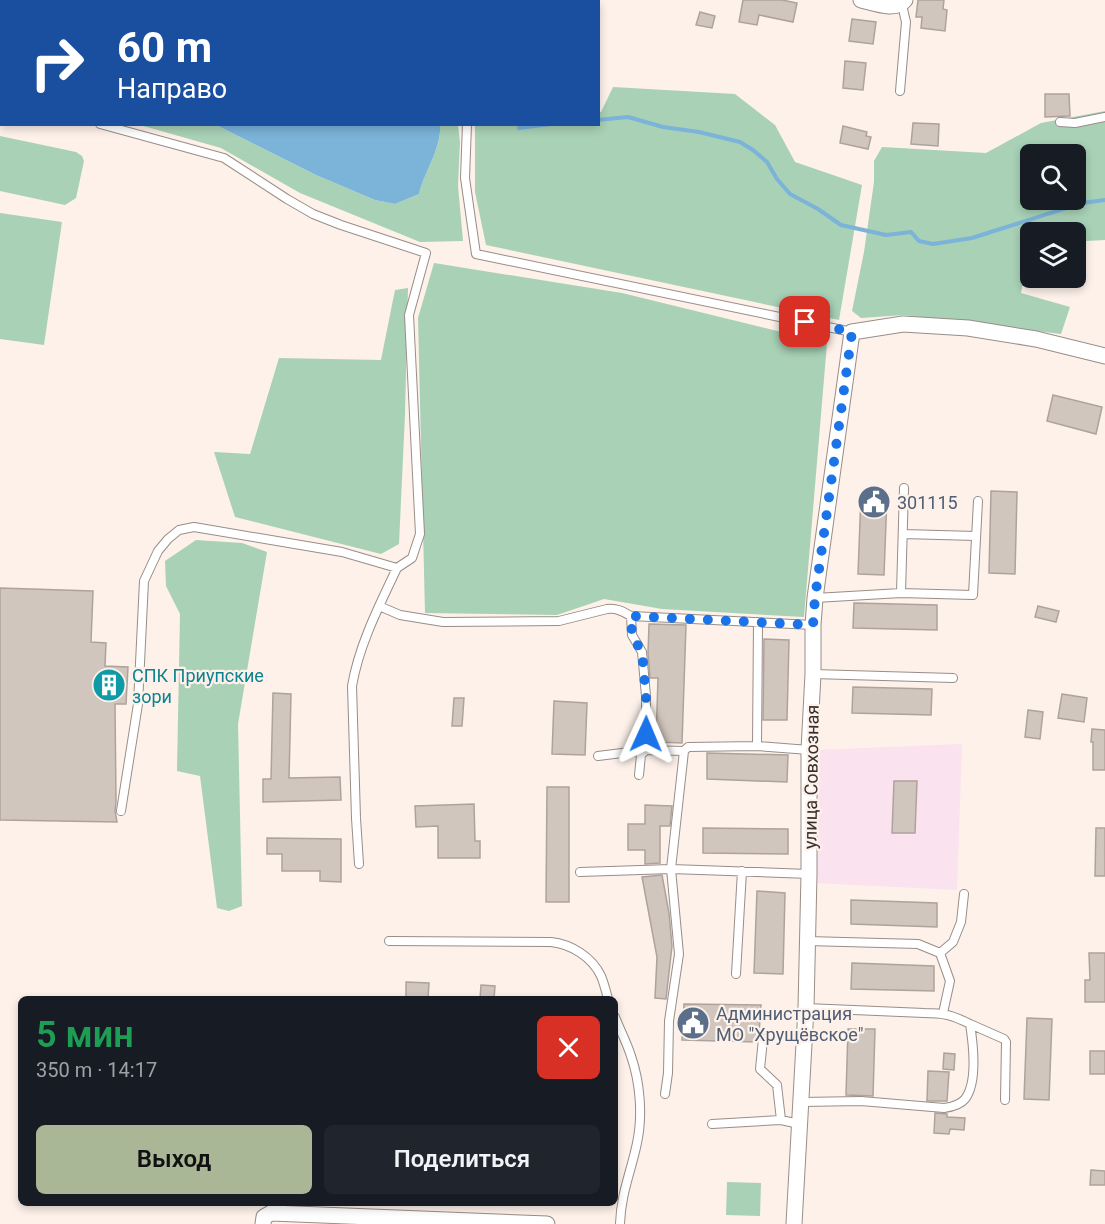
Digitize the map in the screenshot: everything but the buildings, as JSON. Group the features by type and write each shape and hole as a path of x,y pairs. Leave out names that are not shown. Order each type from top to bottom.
{"street":[{"path":"861,0 887,6 896,6 904,2"},
{"path":"852,332 903,324 968,328 1036,339 1105,356"},
{"name":"улица Совхозная","path":"794,1224 806,1008 813,625 852,332"},
{"path":"265,1216 271,1213 547,1224"}],"lane":[{"path":"900,91 906,22 904,2"},
{"path":"1060,122 1074,123 1105,117"},
{"path":"107,126 224,158 313,214 426,253 409,315 420,534 412,558 397,568 379,606 355,665 351,686 359,864"},
{"path":"467,126 465,178 476,254 852,332"},
{"path":"902,593 904,488"},
{"path":"815,598 902,593 973,595 978,501"},
{"path":"121,811 138,704 144,581 158,551 168,539 179,530 194,526 342,552 397,568"},
{"path":"903,534 976,536"},
{"path":"379,606 400,615 443,622 559,621 614,608 631,616 813,625"},
{"path":"631,616 632,636 642,652 646,696 646,750 641,755 639,775"},
{"path":"757,746 758,622"},
{"path":"813,674 953,678"},
{"path":"665,1094 668,1073 669,1021 680,954 671,869 684,751 688,747 757,746 809,750"},
{"path":"598,756 646,750 684,751"},
{"path":"580,872 671,869 809,874"},
{"path":"736,974 742,871"},
{"path":"940,953 953,942 961,922 964,894"},
{"path":"389,941 560,943 579,952 593,964 601,976 607,996"},
{"path":"807,941 918,944 940,953 950,981 944,1013"},
{"path":"806,1008 944,1013 1004,1039 1006,1042 1005,1100"},
{"path":"801,1102 861,1101 944,1108 961,1103 971,1086 973,1055 970,1024"},
{"path":"618,1025 634,1065 639,1098 637,1142 624,1190 620,1224"},
{"path":"763,1039 760,1069 777,1085 781,1120"},
{"path":"712,1124 781,1120 800,1124"}],"shaded area":[{"path":"962,744 957,890 815,883 817,750"}],"green space":[{"path":"613,87 735,94 775,125 795,162 862,185 839,320 486,245 475,192 475,126 600,126 601,112"},
{"path":"1105,111 1105,240 1086,241 1086,222 1020,222 1021,293 1070,307 1061,334 904,315 861,318 852,311 864,252 874,182 874,161 882,147 986,153 1041,123"},
{"path":"144,126 218,126 316,175 375,200 395,204 419,194 436,151 440,126 458,126 460,142 458,186 463,241 420,242 300,193 221,148"},
{"path":"0,136 76,152 82,156 84,161 76,198 65,205 0,191"},
{"path":"0,213 62,222 44,345 0,339"},
{"path":"434,263 622,293 827,343 804,617 662,609 604,599 557,615 425,613 418,318"},
{"path":"408,288 399,544 381,554 235,517 214,452 250,454 279,358 381,360 395,290"},
{"path":"196,540 242,543 267,552 238,724 242,906 229,911 217,908 200,776 177,771 180,614 166,586 165,561"},
{"path":"727,1182 761,1183 760,1216 726,1215"}],"water":[{"path":"218,126 440,126 436,151 419,194 395,204 375,200 316,175"}],"waterway":[{"path":"600,120 628,117 663,127 699,132 740,142 767,162 777,179 790,194 841,225 886,235 911,232 919,241 933,244 972,238 1082,203 1105,200"},
{"path":"519,128 535,126"}],"place":[{"name":"301115","path":"874,502"},
{"name":"СПК Приупские зори","path":"109,685"},
{"name":"Администрация МО \"Хрущёвское\"","path":"693,1023"}],"route":[{"path":"646,734 646,696 642,652 632,636 631,616 813,625 852,332 805,322"}]}
